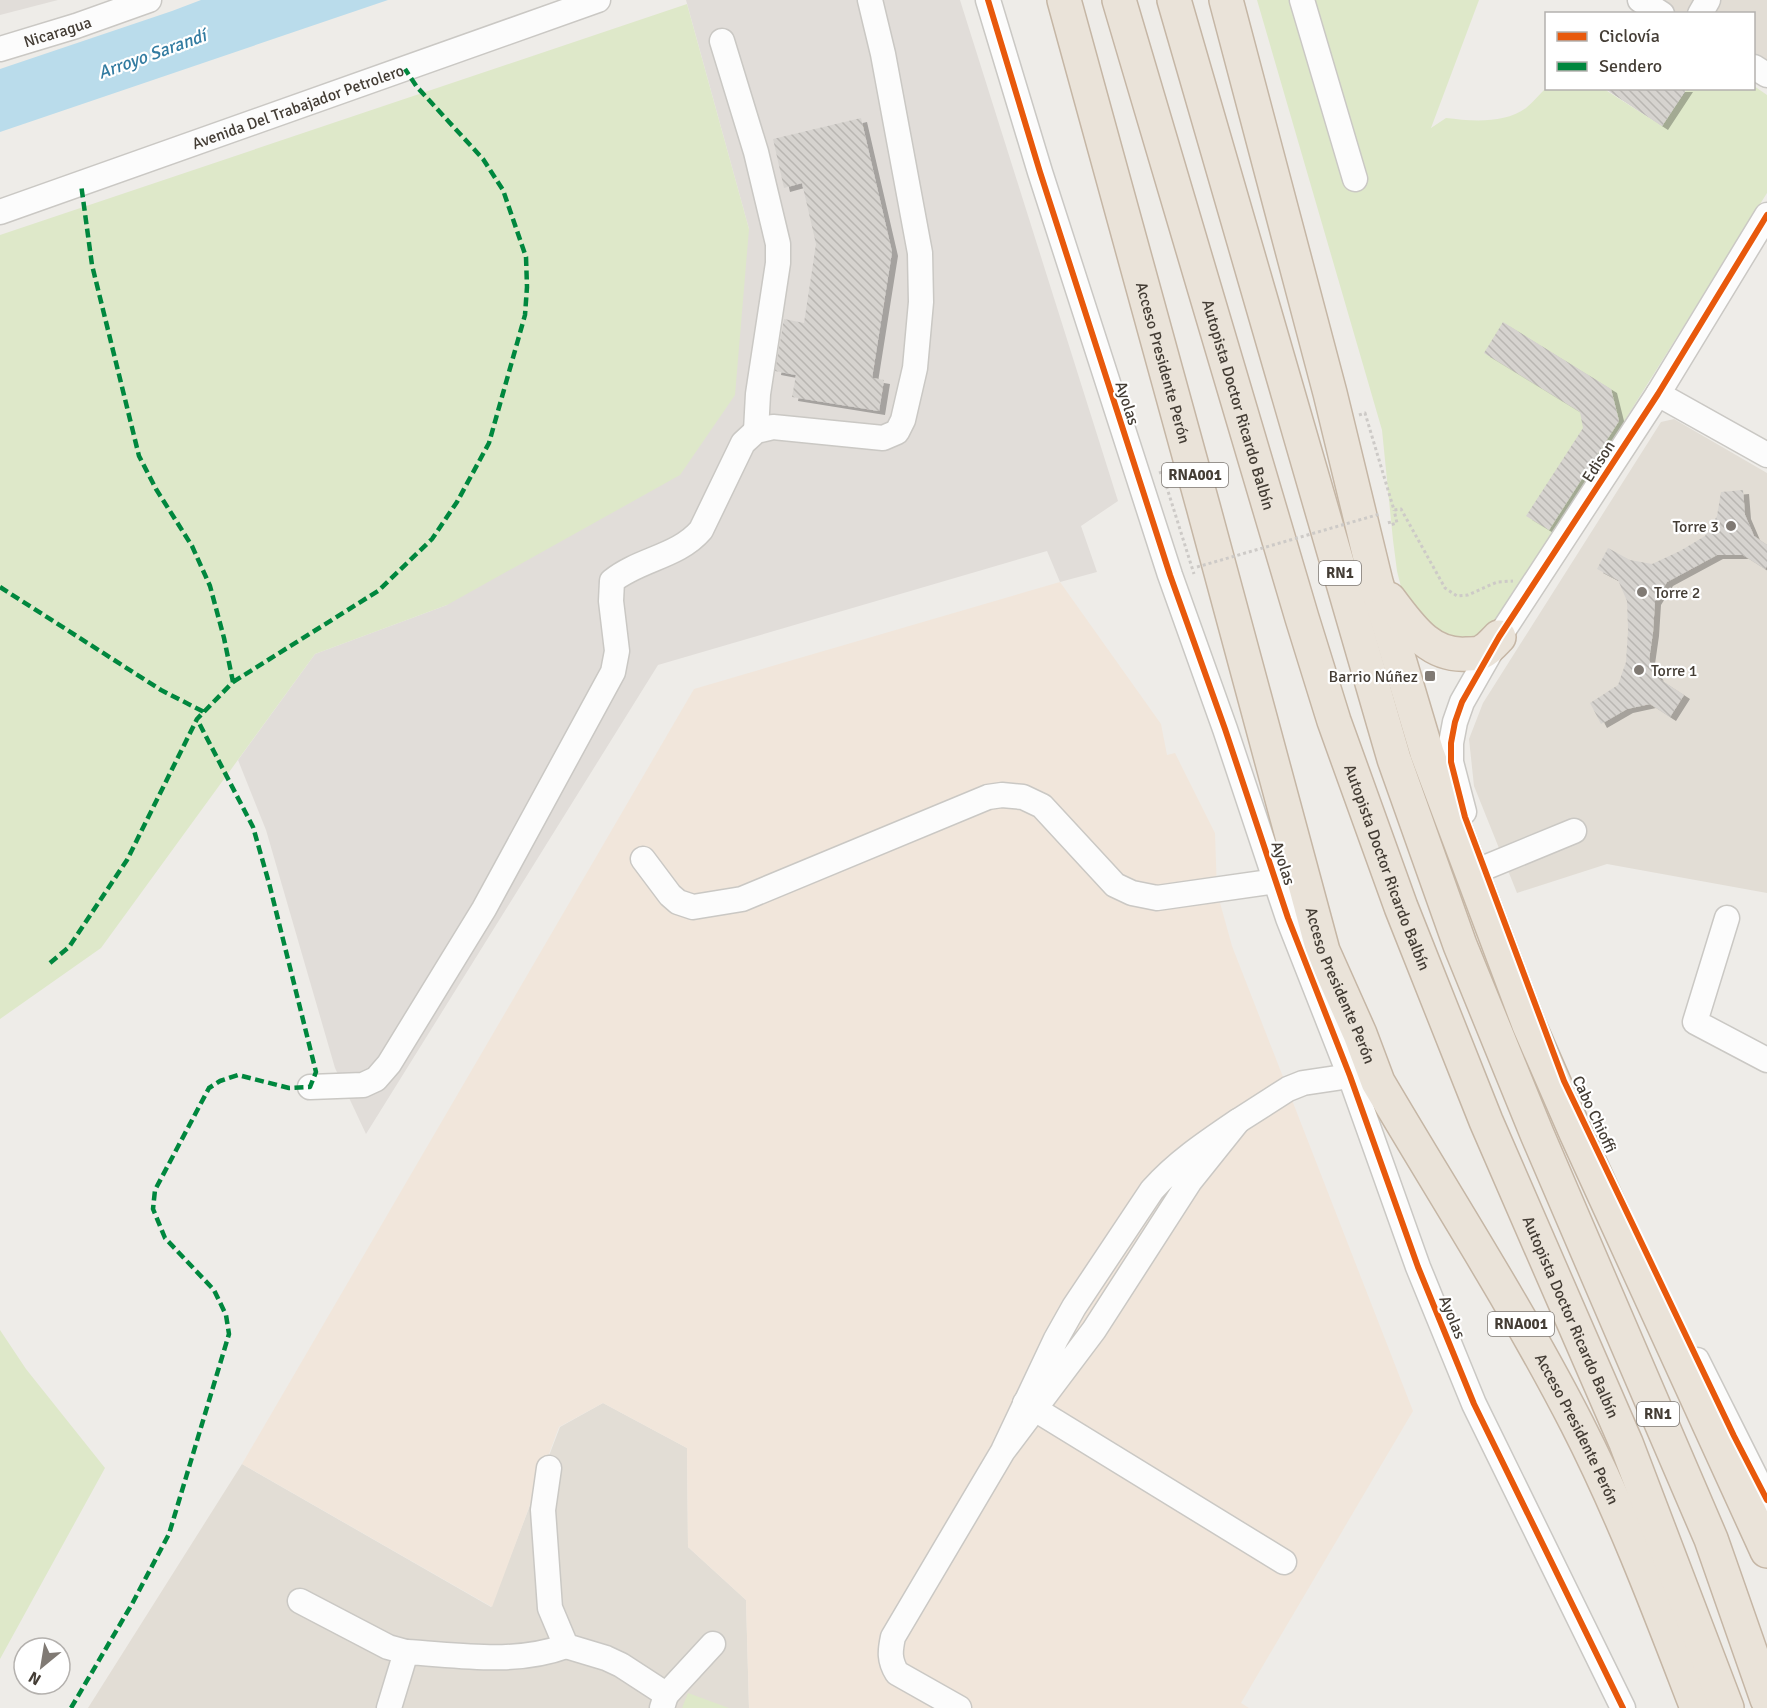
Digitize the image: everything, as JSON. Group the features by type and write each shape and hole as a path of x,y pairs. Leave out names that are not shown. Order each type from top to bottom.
{"highway":[{"name":"Acceso Presidente Perón","path":"1064,0 1323,951 1364,1079 1544,1361 1618,1509 1697,1708"},
{"name":"Autopista Doctor Ricardo Balbín","path":"1119,0 1334,721 1401,906 1486,1121 1626,1443 1727,1708"},
{"name":"RN1","path":"1174,0 1394,759 1460,945 1537,1134 1711,1539 1767,1699"},
{"path":"1226,0 1330,393 1376,582 1427,753 1529,1025 1767,1551"},
{"path":"1376,582 1416,634 1443,651 1460,655 1484,651 1499,637"}],"street":[{"name":"Nicaragua","path":"0,49 85,23 149,0"},
{"name":"Avenida Del Trabajador Petrolero","path":"0,212 598,0"},
{"path":"310,1087 363,1085 376,1079 389,1064 484,909 613,672 617,651 611,602 612,581 623,572 691,542 701,530 742,443 756,432 773,427 883,438 897,432 903,420 915,368 921,302 920,253 883,54 870,0"},
{"name":"Ayolas","path":"988,0 1040,172 1170,575 1311,979 1364,1079 1418,1266 1474,1404 1623,1708"},
{"path":"1302,0 1354,179"},
{"path":"1640,0 1659,12"},
{"path":"722,41 756,152 778,244 778,263 758,394 756,432"},
{"name":"Edison","path":"1455,722 1462,702 1499,637 1658,394 1767,215"},
{"path":"1658,394 1767,455"},
{"name":"Cabo Chioffi","path":"1455,722 1451,743 1451,762 1456,785 1484,868 1564,1081 1728,1425 1767,1500"},
{"path":"643,859 670,895 678,902 693,907 742,898 988,797 1002,795 1023,797 1042,806 1115,885 1132,893 1158,898 1276,881"},
{"path":"1484,868 1574,831"},
{"path":"1727,918 1695,1022 1767,1060"},
{"path":"959,1708 897,1673 892,1665 890,1652 893,1637 1030,1407 1094,1330 1190,1181 1238,1121 1288,1089 1303,1083 1364,1079"},
{"path":"1030,1407 1284,1562"},
{"path":"549,1468 543,1510 550,1608 566,1646"},
{"path":"300,1601 388,1647 406,1652 514,1657 545,1654 566,1646 621,1665 664,1702 713,1644"},
{"path":"389,1708 406,1652"}],"path":[{"path":"1358,415 1365,413 1397,523 1390,525 1388,519"},
{"path":"1394,510 1401,509 1445,588 1457,596 1468,595 1497,582 1519,582 1530,589"},
{"path":"1197,567 1380,514"}],"shaded area":[{"path":"0,0 58,0 0,15"},
{"path":"686,0 960,0 1118,501 1081,526 1097,572 1060,582 1047,551 658,665 366,1134 335,1068 266,830 238,760 315,654 447,605 749,229"},
{"path":"1641,0 1767,0 1767,76 1755,69 1755,12 1661,12"},
{"path":"1674,419 1767,473 1767,893 1607,864 1517,893 1474,786 1469,739 1483,703 1661,422"},
{"path":"1060,582 1161,724 1167,755 1175,753 1215,833 1217,892 1232,946 1413,1411 1241,1703 1249,1708 749,1708 746,1600 688,1547 687,1448 603,1403 559,1427 492,1607 242,1464 694,689"},
{"path":"603,1403 687,1448 688,1547 746,1600 749,1708 88,1708 242,1464 491,1607 560,1427"}],"green space":[{"path":"1257,0 1479,0 1431,128 1446,118 1476,120 1508,117 1526,108 1545,89 1606,90 1662,126 1686,90 1755,90 1755,87 1767,95 1767,193 1528,575 1484,638 1441,638 1403,595 1393,540 1382,430"},
{"path":"687,4 749,229 735,395 680,475 447,605 315,654 101,948 0,1019 0,235"},
{"path":"0,1330 26,1369 105,1468 0,1659"},
{"path":"688,1693 729,1708 682,1708"}],"water":[{"name":"Arroyo Sarandí","path":"201,0 388,0 0,132 0,69"}],"building":[{"path":"1607,90 1686,90 1662,126"},
{"path":"861,118 892,252 872,378 884,380 879,411 792,397 796,375 775,371 784,319 804,323 816,244 802,183 784,188 773,139"},
{"path":"1503,322 1611,389 1619,421 1549,530 1526,516 1583,428 1580,412 1484,353"},
{"path":"1743,490 1745,515 1754,536 1767,545 1767,566 1765,569 1743,555 1717,555 1667,582 1655,601 1649,660 1658,678 1684,695 1670,717 1650,704 1627,709 1601,724 1590,703 1618,685 1626,662 1628,630 1627,601 1618,580 1597,569 1608,548 1630,560 1652,564 1705,536 1717,516 1721,492"}],"marked path":[{"path":"233,682 378,591 432,539 457,502 489,443 525,315 526,257 503,190 483,159 417,87 405,69"},
{"path":"50,963 69,947 127,860 197,719 233,682 210,586 192,546 156,489 139,456 92,265 81,184"},
{"path":"0,587 161,690 204,712"},
{"path":"71,1708 132,1604 169,1534 229,1334 226,1315 214,1290 165,1238 153,1209 155,1190 209,1088 220,1081 238,1075 289,1088 310,1087 316,1072 253,827 197,719"}],"cycle path":[{"path":"988,0 1040,172 1170,575 1225,729 1288,918 1350,1076 1418,1267 1474,1404 1623,1708"},
{"path":"1767,215 1658,394 1499,637 1462,702 1451,743 1451,762 1465,817 1564,1081 1767,1500"}],"place":[{"name":"Torre 3","path":"1731,526"},
{"name":"Torre 2","path":"1642,592"},
{"name":"Torre 1","path":"1639,670"},
{"name":"Barrio Núñez","path":"1430,676"}]}
